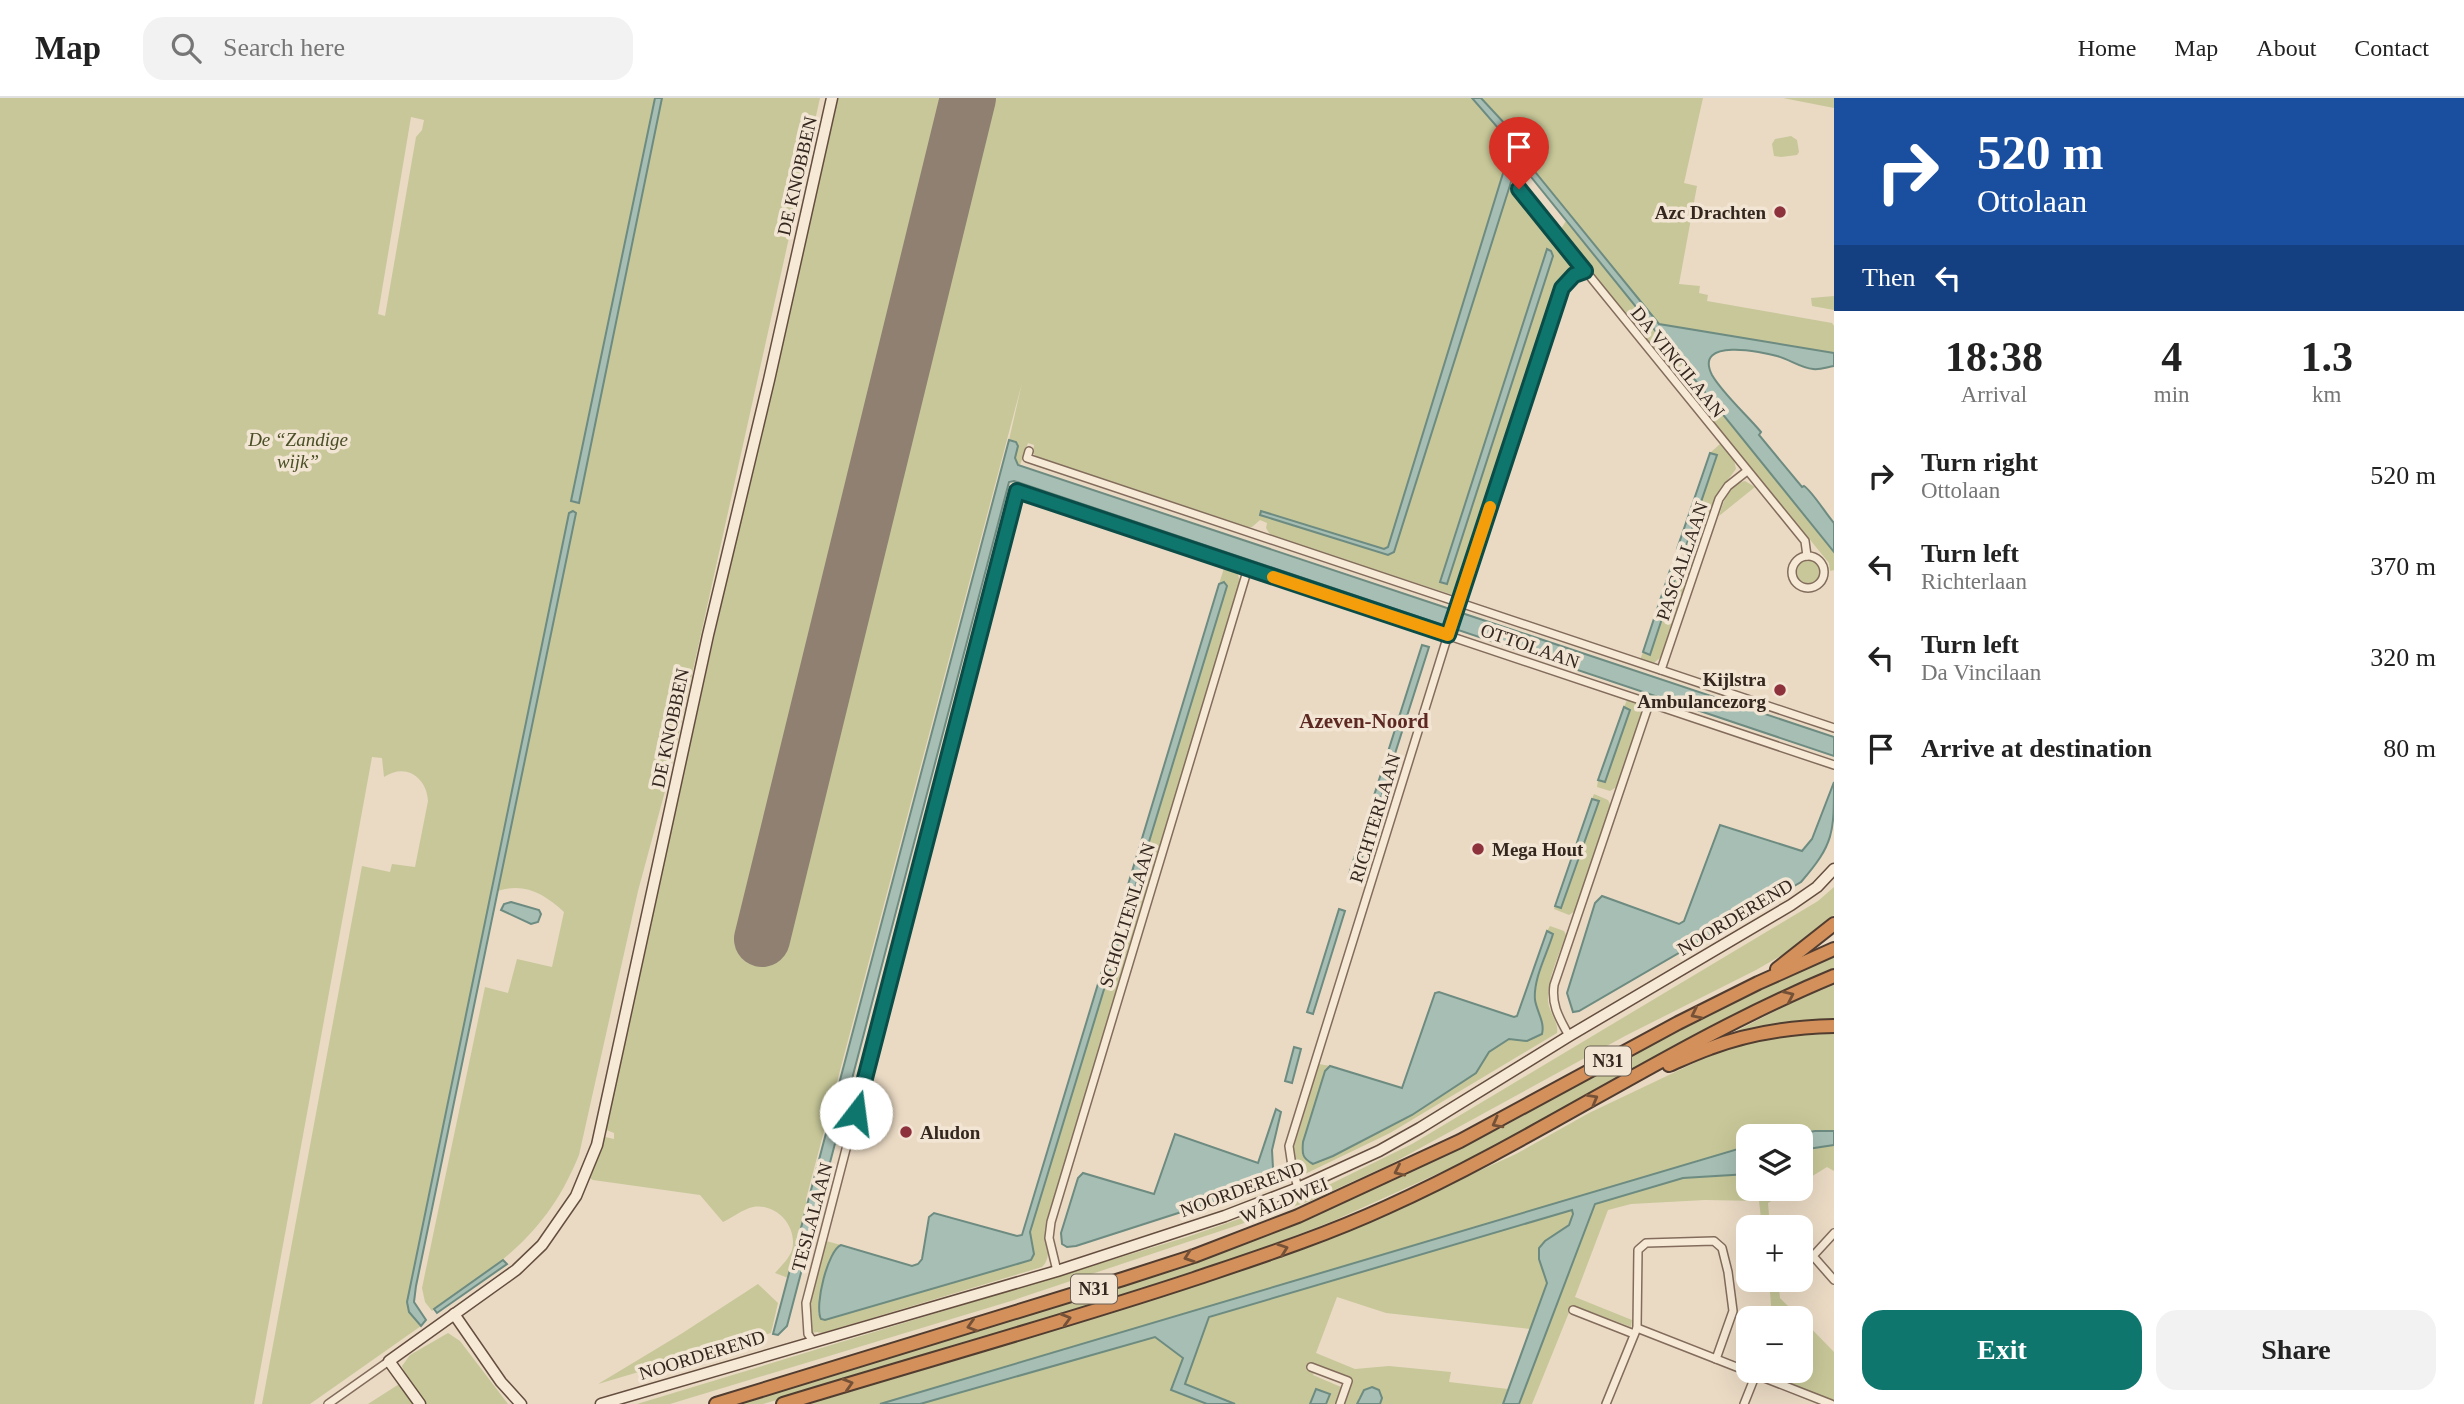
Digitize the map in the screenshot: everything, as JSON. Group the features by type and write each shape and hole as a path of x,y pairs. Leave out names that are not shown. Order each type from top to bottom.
{"highway":[{"name":"N31","path":"1758,984 1834,924"},
{"name":"WÂLDWEI","path":"716,1404 1124,1279 1298,1216 1403,1170 1473,1135 1678,1023 1834,949"},
{"name":"N31","path":"783,1404 1115,1306 1325,1233 1485,1160 1745,1017 1834,976"},
{"name":"N31","path":"1620,1084 1710,1047 1777,1031 1834,1026"}],"street":[{"name":"DE KNOBBEN","path":"454,1314 516,1270 542,1245 576,1196 597,1145 708,635 832,98"},
{"name":"DA VINCILAAN","path":"1519,189 1805,541 1807,556"},
{"name":"RICHTERLAAN","path":"1298,1188 1289,1146 1458,605 1562,288 1574,275 1585,271"},
{"name":"OTTOLAAN","path":"1029,451 1027,458 1260,532 1458,605 1834,728"},
{"name":"PASCALLAAN","path":"1661,670 1719,499 1728,486 1746,471"},
{"name":"OTTOLAAN","path":"1017,491 1834,765"},
{"name":"TESLALAAN","path":"813,1341 808,1335 806,1303 1017,491"},
{"name":"DA VINCILAAN","path":"1807,556 1822,562 1825,573 1820,584 1810,588 1799,586 1793,577 1793,565 1807,556"},
{"name":"SCHOLTENLAAN","path":"1057,1271 1048,1238 1051,1223 1248,568"},
{"path":"1569,1036 1557,1015 1552,998 1554,985 1649,704"},
{"name":"NOORDEREND","path":"601,1404 1057,1271 1225,1216 1339,1171 1399,1140 1805,897 1834,869"},
{"path":"1834,1233 1813,1256 1834,1280"},
{"path":"1608,1403 1636,1331 1637,1250 1646,1242 1714,1241 1722,1248 1732,1311 1716,1359"},
{"path":"1573,1310 1736,1366"},
{"path":"328,1404 454,1314 501,1382 521,1404"},
{"path":"389,1361 420,1404"},
{"path":"1311,1367 1348,1381 1340,1404"},
{"path":"1744,1404 1752,1383"},
{"path":"1776,1383 1816,1401 1831,1404"}],"green space":[{"name":"De “Zandige wijk”","path":"0,98 655,98 571,501 575,503 579,502 662,98 820,98 671,769 638,891 579,1155 552,1207 519,1245 500,1262 432,1311 425,1302 422,1288 485,987 508,993 517,959 552,967 564,912 534,891 517,888 498,891 576,513 569,513 407,1302 409,1312 421,1326 310,1404 262,1404 362,866 390,872 392,864 415,867 428,801 424,785 414,775 400,771 384,777 382,758 372,757 254,1404 0,1404","holes":["411,117 424,120 422,130 416,137 385,316 378,314"]},
{"path":"835,98 948,98 745,935 779,943 985,98 1472,98 1512,144 1388,547 1384,549 1264,517 1391,554 1511,182 1520,185 1516,191 1572,261 1573,267 1557,286 1552,298 1461,587 1453,595 1271,536 1266,528 1267,523 1260,520 1252,527 1244,527 1038,458 1033,453 1034,445 1028,443 1020,465 1017,464 1014,458 1016,442 1009,440 1022,383 806,1199 808,1215 791,1279 775,1273 791,1253 792,1233 784,1218 770,1209 749,1208 723,1222 700,1195 593,1180 588,1177 601,1136 614,1139 614,1133 604,1129","holes":["1547,250 1551,251 1552,256 1447,584 1441,581"]},
{"path":"1481,98 1703,98 1684,183 1697,186 1679,284 1700,286 1699,293 1708,295 1707,301 1832,323 1834,353 1659,324 1523,157 1518,148 1520,140"},
{"path":"1783,98 1834,98 1834,108"},
{"path":"1791,136 1797,140 1797,155 1774,156 1772,144 1775,139"},
{"path":"1566,221 1834,552 1834,570 1830,571 1829,563 1559,232"},
{"path":"1834,296 1834,310 1812,306 1811,298"},
{"path":"1720,444 1734,460 1736,469 1717,494 1662,656 1654,663 1640,660 1643,652 1650,654 1717,456 1710,453"},
{"path":"1745,481 1755,487 1719,516 1731,490"},
{"path":"1809,560 1820,567 1821,572 1814,583 1809,584 1798,577 1797,572 1804,561"},
{"path":"1225,565 1236,569 1240,581 1238,589 1047,1222 1046,1263 1042,1267 822,1333 808,1334 810,1300 826,1241 841,1245 828,1265 818,1314 1033,1245 1030,1232 1227,586 1224,582 1219,584"},
{"path":"1627,700 1635,702 1642,713 1618,786 1610,791 1597,787 1598,780 1605,782 1630,710 1624,707"},
{"path":"1594,794 1608,800 1611,806 1575,911 1569,915 1554,909 1555,906 1562,907 1598,802 1592,799"},
{"path":"1834,887 1834,915 1789,951 1625,1036 1391,1164 1310,1201 1011,1301 670,1404 637,1404 1187,1237 1308,1195 1412,1144 1818,901"},
{"path":"1550,926 1564,931 1566,935 1548,993 1557,1033 1390,1133 1305,1174 1297,1172 1293,1150 1319,1064 1330,1066 1325,1071 1303,1142 1302,1154 1305,1159 1333,1156 1412,1115 1483,1060 1489,1052 1510,1039 1528,1041 1543,1028 1535,1000 1536,984 1553,934 1547,931"},
{"path":"1834,956 1834,971 1689,1040 1479,1155 1333,1221 1212,1268 938,1352 763,1404 732,1404 1296,1221 1392,1181 1501,1128 1672,1032"},
{"path":"1834,985 1834,1024 1711,1044 1793,1002"},
{"path":"1834,1033 1834,1131 1813,1133 1813,1124 1736,1124 1736,1150 880,1404 798,1404 1213,1280 1340,1234 1516,1154 1589,1113 1713,1054 1746,1043 1789,1036"},
{"path":"1834,1145 1834,1171 1827,1167 1813,1176 1813,1148"},
{"path":"1736,1175 1736,1201 1631,1204 1608,1210 1575,1297 1632,1320 1631,1327 1572,1305 1532,1404 1519,1404 1595,1204 1683,1178"},
{"path":"1759,1201 1771,1201 1768,1203 1769,1215 1761,1215"},
{"path":"1572,1210 1568,1225 1545,1241 1544,1274 1547,1283 1530,1329 1386,1313 1337,1297 1316,1353 1355,1369 1389,1366 1451,1372 1449,1382 1508,1389 1503,1404 1380,1404 1382,1398 1359,1397 1357,1404 1343,1404 1351,1379 1317,1365 1313,1375 1341,1387 1335,1404 1326,1404 1330,1394 1316,1389 1310,1404 1235,1404 1185,1384 1208,1318"},
{"path":"758,1284 778,1303 771,1333 598,1384 681,1334"},
{"path":"1770,1292 1779,1292 1780,1298 1788,1306 1771,1306"},
{"path":"1813,1330 1834,1352 1834,1402 1786,1383 1813,1383"},
{"path":"448,1333 460,1341 508,1404 368,1404 407,1379 402,1366 410,1355"},
{"path":"1155,1336 1183,1357 1172,1390 1207,1404 920,1404"}],"shaded area":[{"path":"655,98 662,98 579,503 571,501"},
{"path":"1472,98 1481,98 1520,140 1518,148 1523,157 1659,324 1834,353 1834,366 1818,369 1804,367 1777,356 1745,350 1721,351 1712,355 1709,363 1712,375 1722,390 1761,432 1759,435 1834,523 1834,552 1519,165 1511,182 1394,552 1388,555 1260,515 1261,511 1384,549 1388,547 1512,144"},
{"path":"1547,249 1553,256 1447,584 1440,582"},
{"path":"1009,440 1016,442 1018,446 1015,458 1018,465 1834,737 1834,756 1014,481 1009,482 787,1326 778,1335 773,1334"},
{"path":"1710,453 1717,455 1685,549 1681,552 1677,549"},
{"path":"569,513 576,513 416,1286 414,1302 426,1320 421,1326 409,1312 407,1302"},
{"path":"1670,570 1677,573 1650,655 1643,652"},
{"path":"1224,582 1227,586 1030,1232 1034,1254 1031,1260 821,1319 819,1303 827,1267 841,1245 912,1266 918,1264 922,1259 929,1217 934,1213 1017,1236 1022,1235 1219,584"},
{"path":"1422,645 1429,647 1356,876 1349,874"},
{"path":"1624,707 1630,710 1605,782 1598,780"},
{"path":"1834,782 1830,837 1820,858 1801,882 1579,1011 1573,1012 1567,993 1595,903 1602,896 1679,924 1684,921 1720,825 1802,851 1812,839"},
{"path":"1592,799 1599,801 1561,908 1555,906"},
{"path":"511,902 539,910 541,914 538,922 531,924 501,910 504,904"},
{"path":"1339,909 1345,911 1313,1014 1307,1012"},
{"path":"1547,931 1553,934 1538,975 1535,992 1542,1034 1527,1041 1509,1039 1489,1052 1476,1073 1412,1115 1333,1156 1313,1164 1305,1158 1303,1142 1325,1071 1330,1066 1402,1088 1435,993 1517,1016"},
{"path":"1294,1047 1301,1049 1292,1083 1285,1081"},
{"path":"1276,1109 1281,1112 1272,1150 1271,1179 1262,1186 1076,1246 1067,1247 1062,1244 1061,1233 1078,1178 1083,1173 1154,1194 1175,1134 1258,1163"},
{"path":"1813,1131 1834,1131 1834,1145 1813,1148"},
{"path":"1736,1150 1736,1175 1683,1178 1595,1204 1519,1404 1503,1404 1547,1283 1539,1259 1539,1248 1569,1225 1572,1210 1209,1317 1185,1384 1235,1404 1207,1404 1171,1390 1183,1358 1155,1337 920,1404 880,1404"},
{"path":"503,1260 507,1264 437,1313 434,1309"},
{"path":"1372,1387 1379,1390 1382,1398 1380,1404 1357,1404 1364,1390"},
{"path":"1316,1389 1330,1394 1326,1404 1310,1404"}],"runway":[{"path":"762,939 968,98"}],"slow traffic":[{"path":"1273,577 1448,635 1490,507"}],"place":[{"name":"Azc Drachten","path":"1780,212"},
{"name":"Kijlstra Ambulancezorg","path":"1780,690"},
{"name":"Mega Hout","path":"1478,849"},
{"name":"Aludon","path":"906,1132"}],"district":[{"name":"Azeven-Noord","path":"1364,721"}],"route":[{"path":"856,1113 1017,491 1448,635 1562,288 1574,275 1585,271 1519,189"}]}
